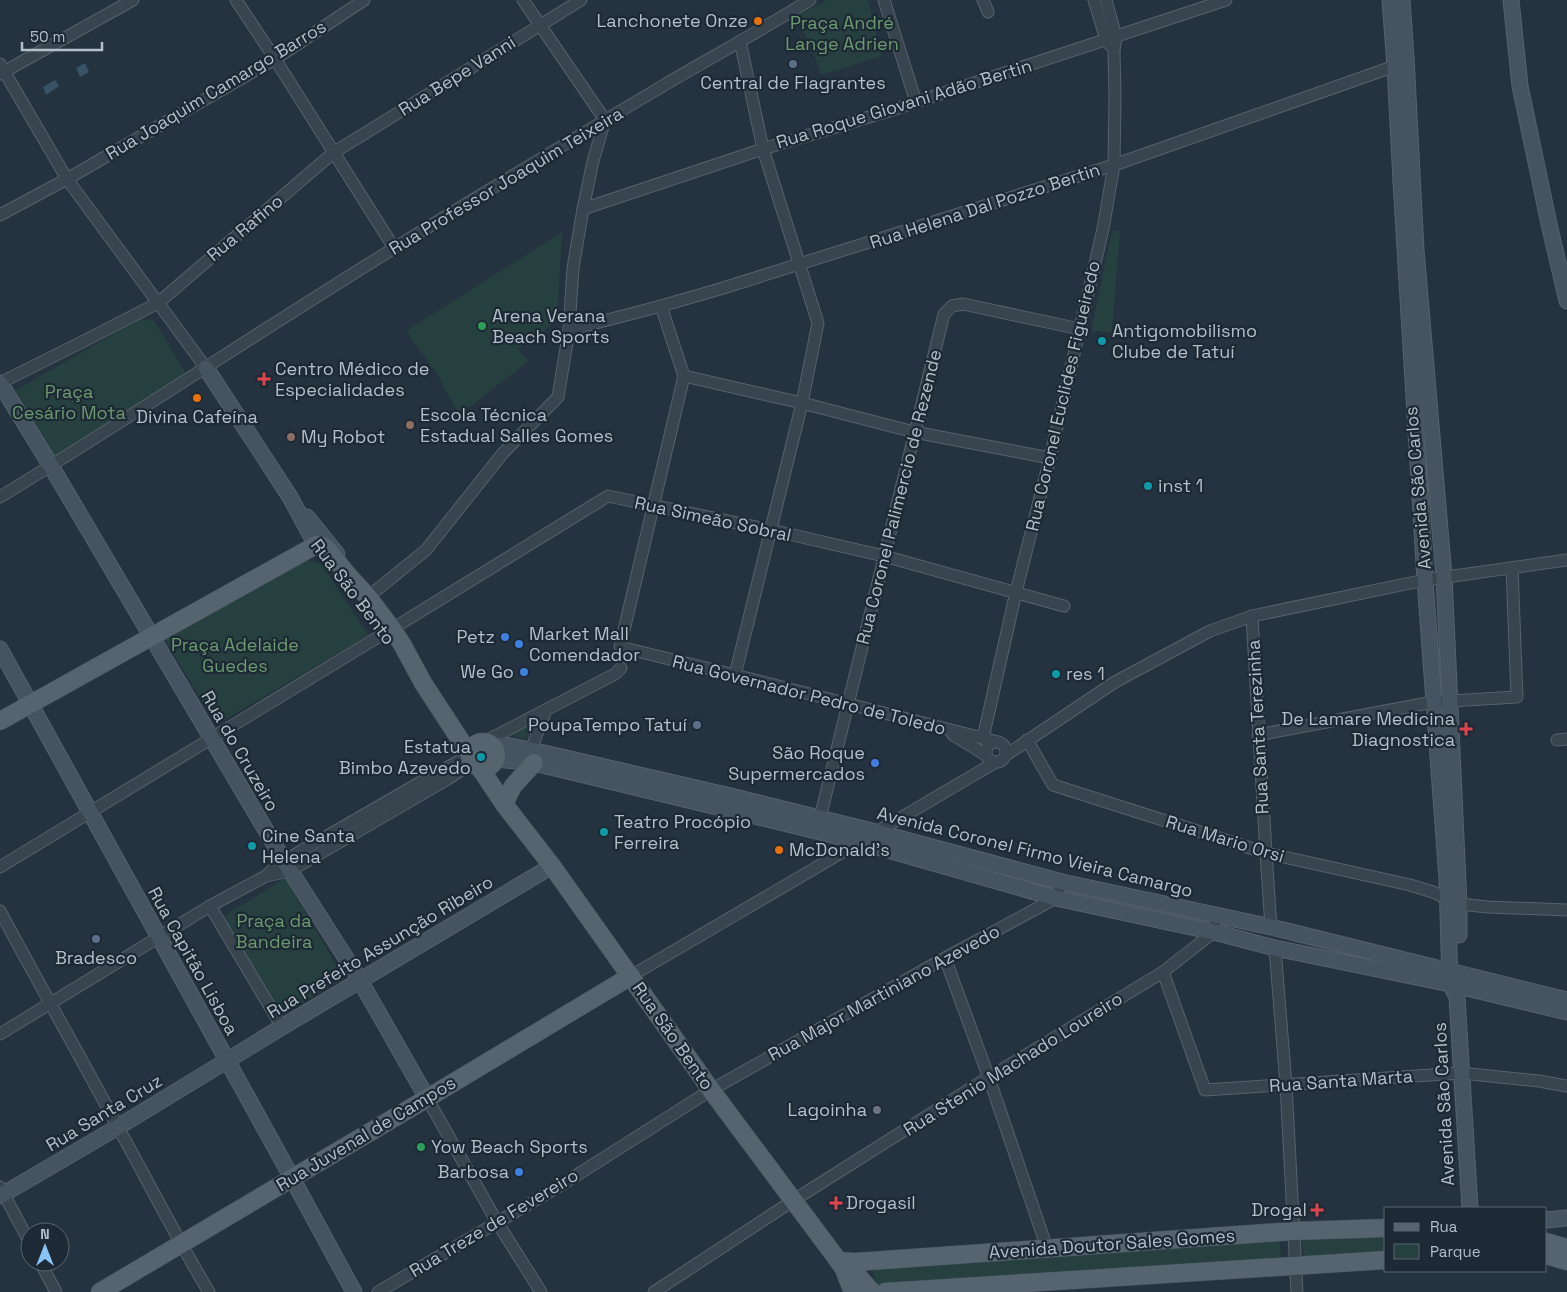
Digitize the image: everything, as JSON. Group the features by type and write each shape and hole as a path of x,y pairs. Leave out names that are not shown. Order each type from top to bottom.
{"main road":[{"name":"Avenida São Carlos","path":"1390,0 1401,67 1444,576 1450,700 1456,982 1470,1207"},
{"name":"Avenida São Carlos","path":"1402,0 1401,182 1433,702 1454,902"},
{"path":"1511,0 1520,86 1567,301"},
{"name":"Rua São Bento","path":"206,368 290,497 316,545 388,632 402,644 423,683 449,723 483,755 504,804 552,866 711,1090 840,1264 852,1292"},
{"name":"Rua do Cruzeiro","path":"0,383 287,866 360,980 427,1098"},
{"name":"Rua São Bento","path":"290,497 325,538 368,597 388,632"},
{"path":"0,721 316,545 327,549 346,574 368,597"},
{"name":"Rua Capitão Lisboa","path":"0,649 354,1292"},
{"name":"Avenida Coronel Firmo Vieira Camargo","path":"483,755 505,745 533,757 860,842 1056,898 1214,932 1275,948 1456,982 1567,1000"},
{"path":"504,804 513,786 533,757"},
{"name":"Avenida Coronel Firmo Vieira Camargo","path":"533,757 735,797 876,832 1062,882 1271,927 1456,982 1567,1012"},
{"name":"Rua Prefeito Assunção Ribeiro","path":"227,1061 552,866"},
{"name":"Rua Juvenal de Campos","path":"100,1292 631,976"},
{"name":"Rua Santa Cruz","path":"1,1192 118,1127 227,1061"},
{"path":"1547,1220 1567,1218"},
{"name":"Avenida Doutor Sales Gomes","path":"840,1264 1294,1231 1384,1228"},
{"path":"1554,1246 1567,1261"},
{"name":"Avenida Doutor Sales Gomes","path":"885,1292 1384,1260"},
{"name":"Rua São Bento","path":"840,1264 857,1275 872,1292"}],"street":[{"path":"133,0 114,4 2,70 67,179 206,368"},
{"path":"236,0 275,58 394,248"},
{"name":"Rua Joaquim Camargo Barros","path":"0,215 67,179 275,58 364,0"},
{"path":"368,597 426,550 503,453 558,397 569,330 573,268 583,209 593,161 605,120 523,0"},
{"name":"Rua Bepe Vanni","path":"333,153 581,0"},
{"name":"Rua Professor Joaquim Teixeira","path":"0,497 394,248 605,120 767,27 810,0"},
{"path":"884,0 916,102"},
{"path":"983,0 988,12"},
{"path":"1094,0 1111,38"},
{"path":"1106,0 1111,38"},
{"name":"Rua Roque Giovani Adão Bertin","path":"583,209 1226,0"},
{"name":"Rua Coronel Euclides Figueiredo","path":"983,738 1103,230 1114,165 1114,51 1111,38"},
{"path":"734,675 802,403 818,323 763,149 740,41"},
{"name":"Rua Helena Dal Pozzo Bertin","path":"569,330 661,306 799,265 1114,165 1401,67"},
{"name":"Rua Rafino","path":"0,383 158,302 333,153"},
{"name":"Rua Coronel Palimercio de Rezende","path":"820,818 944,314 952,306 963,304 1080,329"},
{"path":"653,507 684,376 661,306"},
{"path":"684,376 802,403 914,432 1050,458"},
{"name":"Rua Simeão Sobral","path":"388,632 608,496 884,556 1064,606"},
{"name":"Rua Governador Pedro de Toledo","path":"653,507 620,647 998,742"},
{"path":"631,976 1002,760 1006,754 1115,682 1210,631 1252,616 1444,576 1567,560"},
{"path":"1258,735 1433,702 1517,697 1512,568"},
{"name":"Rua Santa Terezinha","path":"1252,616 1271,927"},
{"path":"0,867 388,632"},
{"path":"0,1034 210,906 266,876 275,867 287,866 428,778 483,755 546,710 615,674 620,668"},
{"path":"533,757 546,710"},
{"path":"941,728 986,754 990,760 996,762"},
{"name":"Rua Mario Orsi","path":"1027,740 1053,785 1266,854 1410,885 1433,892 1454,902 1488,907 1567,910"},
{"path":"986,754 989,745 998,742 1005,748 1006,754"},
{"path":"1056,898 1062,882"},
{"name":"Rua Major Martiniano Azevedo","path":"711,1090 945,958 1056,898"},
{"path":"210,906 282,1027"},
{"path":"0,912 180,1244 209,1292"},
{"path":"1214,932 1216,916"},
{"name":"Rua Stenio Machado Loureiro","path":"654,1292 794,1200 1163,972 1214,932"},
{"path":"1275,948 1286,1085 1297,1292"},
{"path":"945,958 989,1078 1047,1248"},
{"name":"Rua Santa Marta","path":"1163,972 1205,1090 1461,1073 1540,1081 1567,1086"},
{"name":"Rua Treze de Fevereiro","path":"378,1292 558,1187 711,1090"},
{"name":"Rua do Cruzeiro","path":"427,1098 497,1222 541,1292"},
{"path":"1,1192 20,1225"},
{"path":"45,1272 56,1292"}],"green space":[{"name":"Praça André Lange Adrien","path":"827,0 868,0 882,56 821,75 811,45 795,17"},
{"path":"1112,231 1120,231 1112,332 1091,331"},
{"name":"Arena Verana Beach Sports","path":"562,232 557,321 518,349 529,361 459,415 437,374 406,331"},
{"name":"Praça Cesário Mota","path":"140,319 154,321 186,373 54,457 14,391"},
{"name":"Praça Adelaide Guedes","path":"307,560 321,564 368,635 216,725 164,638"},
{"path":"536,720 527,738 516,737 510,734"},
{"name":"Praça da Bandeira","path":"285,878 344,978 282,1015 223,917"},
{"path":"1384,1235 1384,1255 1304,1259 1301,1239"},
{"path":"1280,1240 1281,1260 879,1288 871,1268"}],"water":[{"path":"85,63 89,72 80,77 76,68"},
{"path":"55,80 59,86 46,95 43,87"}],"place":[{"name":"Lanchonete Onze","path":"758,21"},
{"name":"Central de Flagrantes","path":"793,64"},
{"name":"Arena Verana Beach Sports","path":"482,326"},
{"name":"Antigomobilismo Clube de Tatuí","path":"1102,341"},
{"name":"Centro Médico de Especialidades","path":"264,379"},
{"name":"Divina Cafeína","path":"197,398"},
{"name":"Escola Técnica Estadual Salles Gomes","path":"410,425"},
{"name":"My Robot","path":"291,437"},
{"name":"inst 1","path":"1148,486"},
{"name":"Petz","path":"505,637"},
{"name":"Market Mall Comendador","path":"519,644"},
{"name":"We Go","path":"524,672"},
{"name":"res 1","path":"1056,674"},
{"name":"PoupaTempo Tatuí","path":"697,725"},
{"name":"De Lamare Medicina Diagnostica","path":"1466,729"},
{"name":"Estatua Bimbo Azevedo","path":"481,757"},
{"name":"São Roque Supermercados","path":"875,763"},
{"name":"Teatro Procópio Ferreira","path":"604,832"},
{"name":"Cine Santa Helena","path":"252,846"},
{"name":"McDonald's","path":"779,850"},
{"name":"Bradesco","path":"96,939"},
{"name":"Lagoinha","path":"877,1110"},
{"name":"Yow Beach Sports","path":"421,1147"},
{"name":"Barbosa","path":"519,1172"},
{"name":"Drogasil","path":"836,1203"},
{"name":"Drogal","path":"1317,1210"}]}
